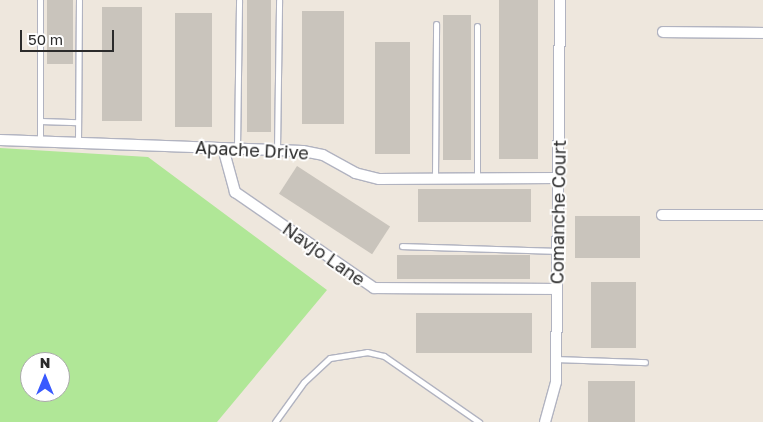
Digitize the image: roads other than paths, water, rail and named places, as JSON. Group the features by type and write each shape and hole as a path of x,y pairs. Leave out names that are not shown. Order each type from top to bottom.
{"street":[{"name":"Comanche Court","path":"545,422 553,403 557,360 560,0"},
{"path":"663,32 763,33"},
{"name":"Apache Drive","path":"0,140 277,150 323,154 355,173 379,180 559,178"},
{"name":"Navjo Lane","path":"223,148 236,192 374,288 557,289"},
{"path":"662,215 763,215"}],"lane":[{"path":"40,0 40,142"},
{"path":"78,143 79,0"},
{"path":"237,149 239,0"},
{"path":"277,150 279,0"},
{"path":"435,179 436,24"},
{"path":"477,26 477,179"},
{"path":"40,121 78,122"},
{"path":"402,246 557,251"},
{"path":"275,422 304,382 330,358 367,352 384,356 479,422"},
{"path":"557,360 645,362"}]}
